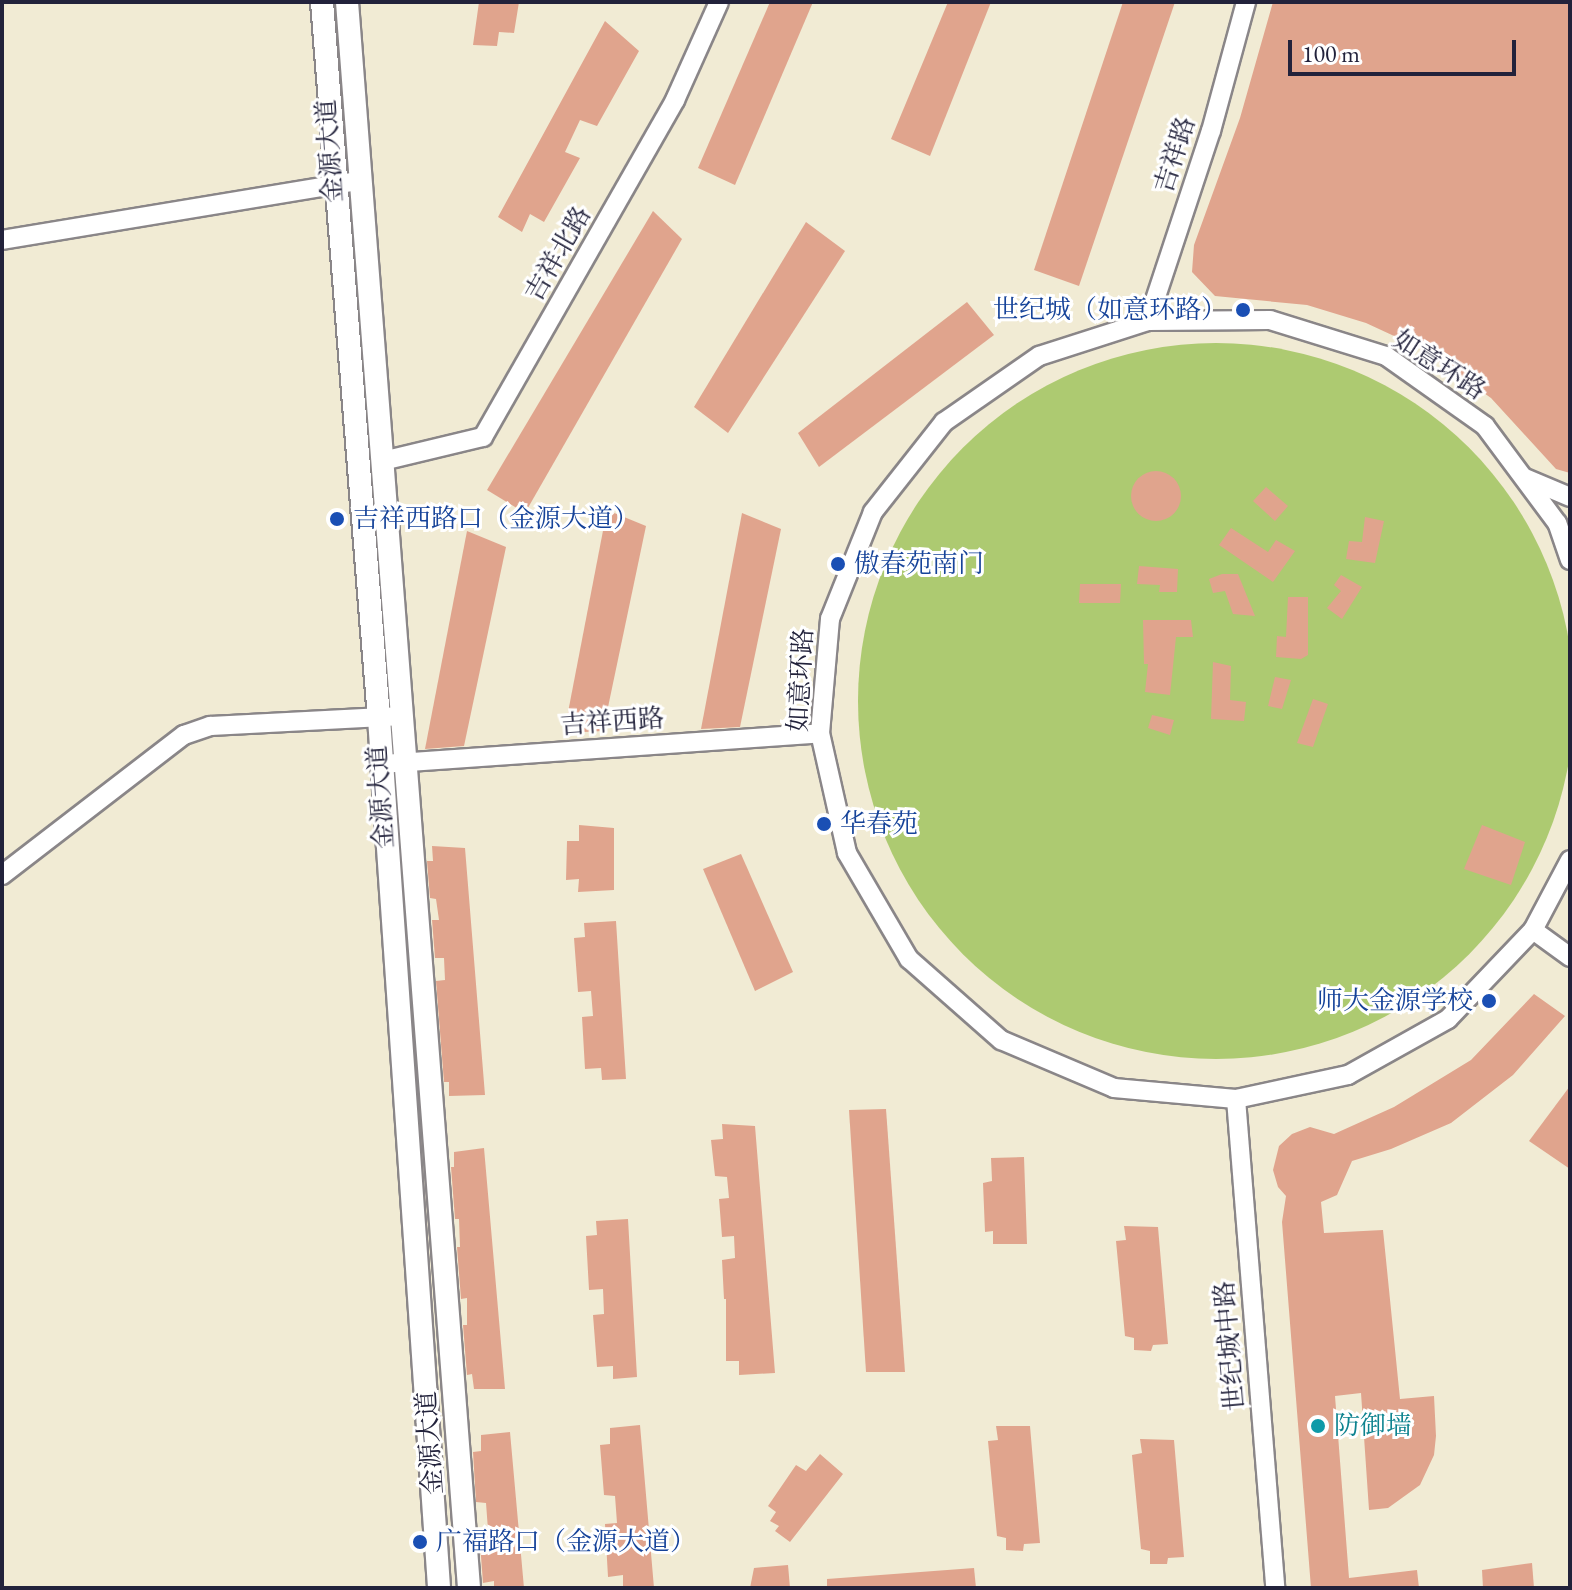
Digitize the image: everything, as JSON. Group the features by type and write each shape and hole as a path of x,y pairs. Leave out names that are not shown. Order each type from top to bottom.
{"street":[{"name":"金源大道","path":"322,2 379,718 439,1588"},
{"name":"金源大道","path":"347,2 469,1588"},
{"name":"吉祥北路","path":"383,461 483,437 675,100 719,2"},
{"name":"吉祥路","path":"1148,321 1211,131 1246,2"},
{"path":"2,240 360,181"},
{"name":"如意环路","path":"1570,560 1557,523 1485,426 1386,356 1270,320 1148,321 1039,356 944,422 873,512 830,619 820,733 847,853 909,959 1001,1040 1114,1088 1236,1099 1348,1075 1448,1019 1533,930 1570,860"},
{"path":"1523,477 1570,497"},
{"path":"2,875 184,735 210,726 403,716"},
{"name":"吉祥西路","path":"382,764 820,733"},
{"path":"1533,930 1570,957"},
{"name":"世纪城中路","path":"1236,1099 1275,1588"}],"green space":[{"path":"1216,343 1286,350 1353,371 1415,404 1469,448 1513,502 1546,564 1567,631 1574,701 1567,771 1546,838 1513,900 1469,954 1415,998 1353,1031 1286,1052 1216,1059 1146,1052 1079,1031 1017,998 963,954 919,900 886,838 865,771 858,701 865,631 886,564 919,502 963,448 1017,404 1079,371 1146,350"}],"building":[{"path":"479,2 519,2 514,33 499,32 497,46 473,45"},
{"path":"770,2 813,2 735,185 698,168"},
{"path":"948,2 991,2 930,156 891,139"},
{"path":"1123,2 1175,2 1079,286 1034,270"},
{"path":"1273,2 1570,2 1570,473 1556,469 1491,398 1420,348 1366,323 1307,305 1215,296 1192,272 1194,245 1240,118"},
{"path":"605,21 639,51 597,126 580,120 565,152 580,158 544,222 530,214 522,232 498,217"},
{"path":"653,211 682,239 525,513 487,490"},
{"path":"806,222 845,251 728,433 694,407"},
{"path":"967,302 994,335 819,467 798,433"},
{"path":"1156,471 1174,478 1181,496 1174,514 1156,521 1138,514 1131,496 1138,478"},
{"path":"1266,487 1288,506 1275,521 1253,501"},
{"path":"607,510 646,526 603,731 564,733"},
{"path":"742,513 781,529 740,727 701,729"},
{"path":"1365,517 1384,521 1375,563 1346,559 1349,541 1362,542"},
{"path":"1231,528 1268,552 1276,540 1295,551 1273,582 1219,545"},
{"path":"467,531 506,547 464,746 425,749"},
{"path":"1139,566 1178,569 1177,592 1159,592 1160,585 1137,584"},
{"path":"1222,574 1238,574 1255,616 1233,614 1225,591 1213,593 1209,579"},
{"path":"1341,575 1362,587 1342,619 1327,608 1341,591 1334,585"},
{"path":"1080,584 1121,584 1120,603 1079,603"},
{"path":"1288,597 1308,597 1308,655 1301,659 1276,657 1277,636 1286,637"},
{"path":"1143,620 1191,620 1193,637 1176,637 1170,695 1145,692 1148,664 1144,664"},
{"path":"1213,662 1231,666 1230,700 1246,702 1244,721 1211,719"},
{"path":"1275,677 1291,680 1282,709 1268,706"},
{"path":"1313,699 1328,704 1313,747 1297,743"},
{"path":"1152,715 1174,720 1170,735 1148,728"},
{"path":"579,825 614,828 614,890 578,892 579,879 566,880 567,841 579,841"},
{"path":"1482,825 1525,842 1511,885 1464,869"},
{"path":"432,846 465,848 485,1095 449,1096 449,1082 444,1082 436,981 445,980 444,958 435,958 432,920 439,920 436,899 430,898 427,861 433,861"},
{"path":"741,854 793,972 755,991 703,869"},
{"path":"616,921 626,1079 602,1080 601,1068 585,1069 582,1017 593,1016 591,991 578,992 574,938 585,937 584,923"},
{"name":"防御墙","path":"1534,994 1565,1016 1513,1075 1451,1123 1391,1149 1352,1161 1337,1195 1321,1202 1324,1233 1383,1230 1400,1399 1434,1396 1436,1436 1434,1455 1420,1485 1388,1508 1369,1510 1361,1393 1335,1396 1349,1578 1417,1570 1419,1588 1311,1588 1282,1222 1286,1196 1278,1187 1273,1170 1279,1146 1292,1134 1310,1127 1334,1134 1394,1107 1471,1060"},
{"path":"1570,1086 1570,1169 1529,1141"},
{"path":"886,1109 905,1372 866,1372 849,1110"},
{"path":"722,1124 755,1126 775,1373 739,1375 739,1361 726,1361 726,1299 722,1260 735,1258 734,1236 722,1237 719,1199 729,1198 727,1177 715,1176 711,1140 723,1139"},
{"path":"484,1148 505,1389 474,1389 472,1374 467,1375 463,1325 467,1325 467,1298 461,1299 457,1247 460,1247 459,1219 455,1219 451,1167 454,1167 454,1152"},
{"path":"1024,1157 1027,1244 993,1244 993,1231 985,1232 983,1183 992,1181 991,1158"},
{"path":"628,1219 637,1377 613,1379 613,1366 597,1367 593,1315 604,1314 603,1289 589,1290 586,1236 597,1235 596,1221"},
{"path":"1124,1226 1158,1227 1168,1344 1153,1345 1151,1351 1134,1350 1134,1338 1125,1336 1116,1241 1126,1240"},
{"path":"640,1425 654,1588 623,1588 623,1575 608,1577 605,1524 617,1523 615,1496 604,1495 600,1445 610,1444 610,1428"},
{"path":"996,1426 1030,1426 1040,1543 1024,1544 1023,1551 1006,1550 1006,1538 997,1536 988,1441 998,1440"},
{"path":"510,1432 524,1588 494,1588 494,1581 483,1583 479,1530 488,1530 486,1503 476,1502 473,1452 481,1451 481,1435"},
{"path":"1140,1439 1174,1440 1184,1557 1168,1558 1167,1564 1150,1564 1150,1551 1141,1549 1132,1455 1142,1453"},
{"path":"820,1454 843,1474 790,1542 775,1531 779,1526 770,1521 776,1512 768,1506 796,1465 806,1471"},
{"path":"1532,1563 1534,1588 1483,1588 1482,1570"},
{"path":"788,1565 790,1588 750,1588 754,1568"},
{"path":"974,1568 976,1588 827,1588 827,1579"}],"place":[{"name":"世纪城（如意环路）","path":"1243,310"},
{"name":"吉祥西路口（金源大道）","path":"337,519"},
{"name":"傲春苑南门","path":"838,564"},
{"name":"华春苑","path":"824,824"},
{"name":"师大金源学校","path":"1489,1001"},
{"name":"防御墙","path":"1318,1426"},
{"name":"广福路口（金源大道）","path":"420,1542"}]}
